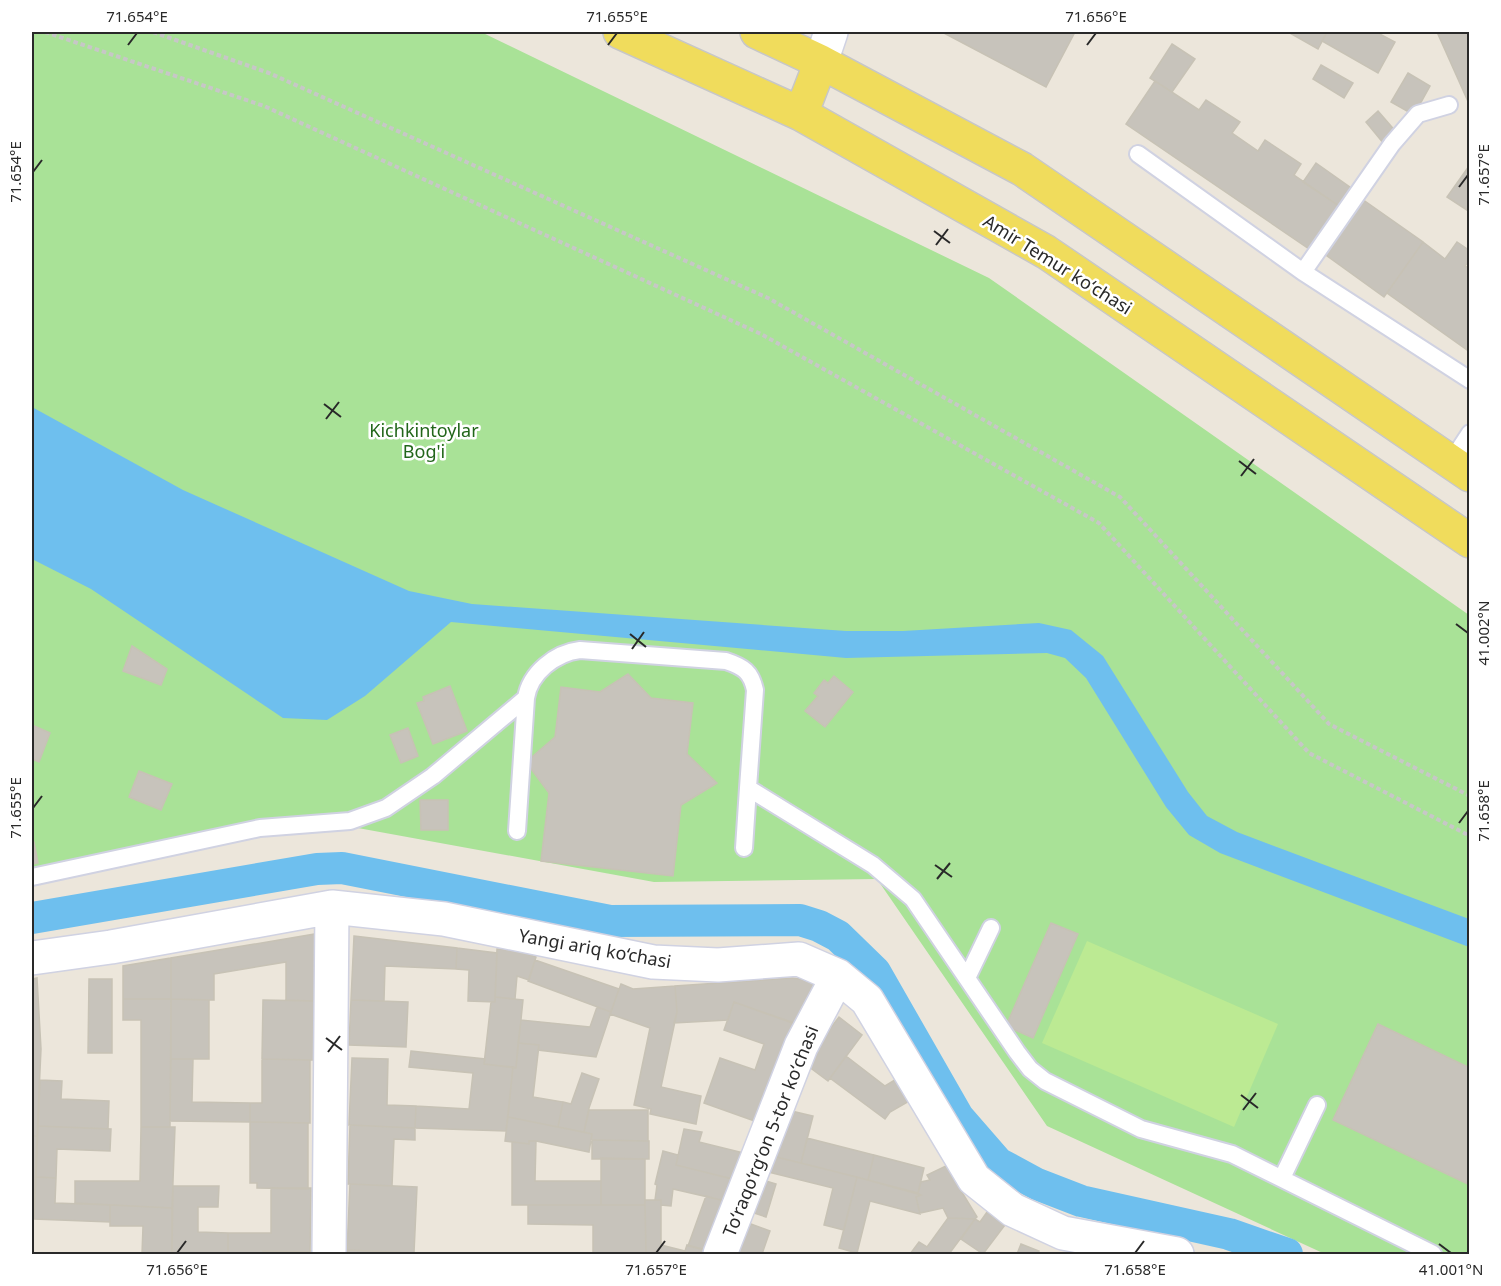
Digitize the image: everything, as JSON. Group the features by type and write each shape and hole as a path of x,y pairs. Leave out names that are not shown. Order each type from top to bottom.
{"main road":[{"name":"Amir Temur koʻchasi","path":"620,32 801,114 1046,252 1470,541"},
{"path":"757,32 821,62 1022,170 1460,469"},
{"path":"801,114 821,62"}],"street":[{"path":"821,62 831,32"},
{"path":"329,1254 332,908"},
{"name":"Yangi ariq ko‘chasi","path":"32,958 111,947 332,908 444,919 653,962 718,964 799,959 838,976 867,1000 974,1179 1013,1210 1063,1233 1177,1254"},
{"name":"Toʻraqoʻrgʻon 5-tor koʻchasi","path":"720,1254 801,1046 838,976"}],"lane":[{"path":"1303,272 1392,144 1418,114 1449,105"},
{"path":"1138,154 1303,272 1470,380"},
{"path":"1460,469 1470,433"},
{"path":"517,831 528,687 538,673 567,652 579,650 726,662 742,667 752,676 755,690 744,848"},
{"path":"32,877 260,828 350,821 386,808 433,776 526,698"},
{"path":"748,788 873,865 913,898 1017,1052 1030,1069 1045,1081 1141,1129 1232,1154 1433,1254"},
{"path":"967,978 992,928"},
{"path":"1282,1178 1317,1105"}],"path":[{"path":"45,32 264,106 761,333 1099,523 1309,753 1470,836"},
{"path":"153,32 269,73 768,298 1120,497 1329,724 1470,796"}],"green space":[{"name":"Kichkintoylar Bog'i","path":"32,32 481,32 989,278 1469,615 1469,1254 1325,1254 1047,1126 877,879 654,882 325,822 32,886"},
{"path":"1087,941 1278,1024 1234,1127 1042,1043"}],"water":[{"path":"32,407 183,490 409,591 472,604 846,631 903,631 1039,623 1071,630 1103,656 1188,792 1207,816 1237,832 1469,919 1469,947 1220,853 1189,835 1166,807 1086,678 1065,658 1047,653 846,658 451,622 365,696 327,720 283,718 91,589 32,559"}],"building":[{"path":"942,32 1075,32 1046,87"},
{"path":"1288,32 1327,32 1318,49"},
{"path":"1327,32 1376,32 1395,42 1378,73 1322,41"},
{"path":"1437,32 1470,32 1470,106"},
{"path":"1172,44 1195,59 1172,92 1150,78"},
{"path":"1321,65 1353,83 1344,98 1313,79"},
{"path":"1408,73 1430,86 1414,115 1391,102"},
{"path":"1155,81 1199,110 1206,100 1240,122 1232,133 1258,151 1265,140 1301,164 1294,175 1342,208 1312,251 1126,124"},
{"path":"1378,111 1397,133 1384,144 1366,122"},
{"path":"1316,163 1354,190 1342,208 1303,182"},
{"path":"1470,166 1470,212 1447,197"},
{"path":"1362,199 1423,242 1384,297 1323,253"},
{"path":"1423,242 1445,259 1457,242 1470,251 1470,260 1465,266 1470,269 1470,352 1387,293"},
{"path":"132,646 167,669 161,685 123,671"},
{"path":"628,674 651,698 693,703 687,754 717,783 681,805 673,876 541,861 549,793 526,762 555,737 561,687 600,692"},
{"path":"834,676 853,692 825,727 805,711 818,696 814,693 824,680 828,683"},
{"path":"450,686 467,731 433,744 417,703 424,701 423,697"},
{"path":"32,725 50,733 39,762 32,759"},
{"path":"408,728 418,756 401,763 390,735"},
{"path":"139,771 172,784 161,810 129,797"},
{"path":"420,800 448,800 448,830 421,830"},
{"path":"32,841 38,863 32,864"},
{"path":"1051,923 1078,934 1033,1038 1006,1026"},
{"path":"315,934 314,1001 286,1000 286,962 214,974 214,1000 171,999 171,958"},
{"path":"354,936 457,948 456,969 385,966 384,1001 351,1000"},
{"path":"457,948 497,953 495,1002 468,1001 469,970 456,969"},
{"path":"497,949 516,950 536,957 529,980 517,976 515,999 495,997"},
{"path":"171,958 171,999 123,999 123,966"},
{"path":"535,960 619,989 611,1012 528,981"},
{"path":"37,978 41,1049 37,1136 32,1136 32,979"},
{"path":"792,978 816,981 806,1028 734,1002 728,1020 674,1023 677,1012 675,986"},
{"path":"89,979 112,979 112,1053 88,1053"},
{"path":"621,984 633,989 675,986 677,1012 661,1087 701,1096 696,1124 650,1114 651,1109 634,1105 650,1028 610,1014"},
{"path":"495,997 523,1000 516,1068 484,1064 491,1002 495,1002"},
{"path":"123,999 171,999 170,1127 141,1127 141,1020 123,1020"},
{"path":"171,999 209,1000 209,1059 171,1059"},
{"path":"263,1000 314,1001 314,1060 262,1059"},
{"path":"351,1000 408,1002 406,1047 349,1045"},
{"path":"734,1002 803,1026 763,1124 704,1103 720,1058 755,1070 764,1044 724,1030"},
{"path":"597,1007 611,1012 596,1057 538,1050 539,1045 518,1043 521,1020 590,1027"},
{"path":"839,1017 862,1035 828,1081 804,1063"},
{"path":"1378,1024 1470,1068 1470,1185 1333,1120"},
{"path":"518,1043 539,1045 533,1097 563,1102 558,1127 508,1117"},
{"path":"411,1051 485,1059 484,1064 513,1067 506,1131 415,1128 416,1106 469,1109 473,1073 409,1067"},
{"path":"846,1056 885,1086 898,1078 911,1100 890,1112 885,1119 830,1078"},
{"path":"352,1058 388,1059 387,1105 416,1106 415,1128 349,1125"},
{"path":"171,1059 193,1059 192,1102 250,1103 250,1122 170,1121"},
{"path":"262,1059 310,1060 310,1123 250,1122 250,1103 262,1103"},
{"path":"582,1073 599,1079 584,1132 558,1127 563,1102 571,1104"},
{"path":"40,1080 62,1081 61,1099 109,1101 108,1129 38,1126"},
{"path":"783,1109 813,1116 801,1163 772,1156"},
{"path":"589,1110 648,1110 648,1141 591,1140 592,1134 584,1132"},
{"path":"508,1117 592,1134 589,1152 536,1141 529,1141 529,1144 505,1141"},
{"path":"250,1122 308,1123 308,1189 257,1188 257,1183 250,1183"},
{"path":"350,1125 415,1128 415,1140 394,1139 392,1186 348,1184"},
{"path":"38,1126 111,1129 110,1151 57,1149 56,1178 36,1177"},
{"path":"141,1127 175,1127 172,1208 75,1203 75,1181 140,1181"},
{"path":"684,1129 702,1132 699,1142 752,1155 745,1182 676,1165"},
{"path":"32,1136 37,1136 34,1219 32,1219"},
{"path":"807,1138 874,1155 868,1180 801,1163"},
{"path":"592,1140 649,1141 649,1159 592,1159"},
{"path":"529,1141 536,1141 535,1181 601,1181 601,1205 512,1205 512,1142 529,1144"},
{"path":"663,1151 678,1155 676,1165 736,1180 730,1202 673,1189 671,1206 661,1205 661,1200 655,1200 657,1185 655,1184"},
{"path":"874,1155 924,1168 918,1193 868,1180"},
{"path":"772,1156 857,1177 844,1230 824,1225 833,1188 768,1172"},
{"path":"601,1158 645,1159 645,1205 601,1205"},
{"path":"946,1166 977,1217 975,1219 948,1218 943,1208 920,1213 916,1197 921,1195 918,1193 921,1182 930,1180 927,1175"},
{"path":"36,1177 56,1178 55,1203 110,1205 110,1222 34,1219"},
{"path":"857,1177 921,1195 916,1197 920,1214 870,1201 857,1253 839,1248"},
{"path":"756,1178 776,1184 766,1217 745,1210"},
{"path":"350,1184 417,1187 414,1253 347,1250"},
{"path":"173,1186 219,1186 218,1207 198,1207 198,1232 228,1233 228,1254 172,1254"},
{"path":"271,1188 311,1188 310,1252 263,1251 263,1254 228,1254 228,1233 271,1233"},
{"path":"706,1196 727,1202 710,1251 688,1246"},
{"path":"645,1200 661,1200 661,1245 685,1251 687,1245 710,1251 709,1254 646,1254"},
{"path":"110,1205 172,1208 172,1254 142,1254 143,1226 110,1226"},
{"path":"528,1205 645,1205 646,1254 593,1254 593,1225 528,1224"},
{"path":"987,1212 1005,1225 983,1254 961,1239 975,1219 980,1222"},
{"path":"948,1218 975,1219 949,1254 910,1254 919,1242 927,1247"},
{"path":"740,1220 770,1231 762,1254 727,1254"},
{"path":"1021,1244 1039,1251 1037,1254 1017,1254"},
{"path":"347,1250 411,1253 411,1254 347,1254"},
{"path":"263,1251 308,1252 308,1254 263,1254"}],"waterway":[{"path":"32,918 317,869 342,868 610,921 800,920 819,926 838,936 875,972 958,1117 998,1163 1037,1184 1081,1201 1229,1234 1287,1254"}]}
